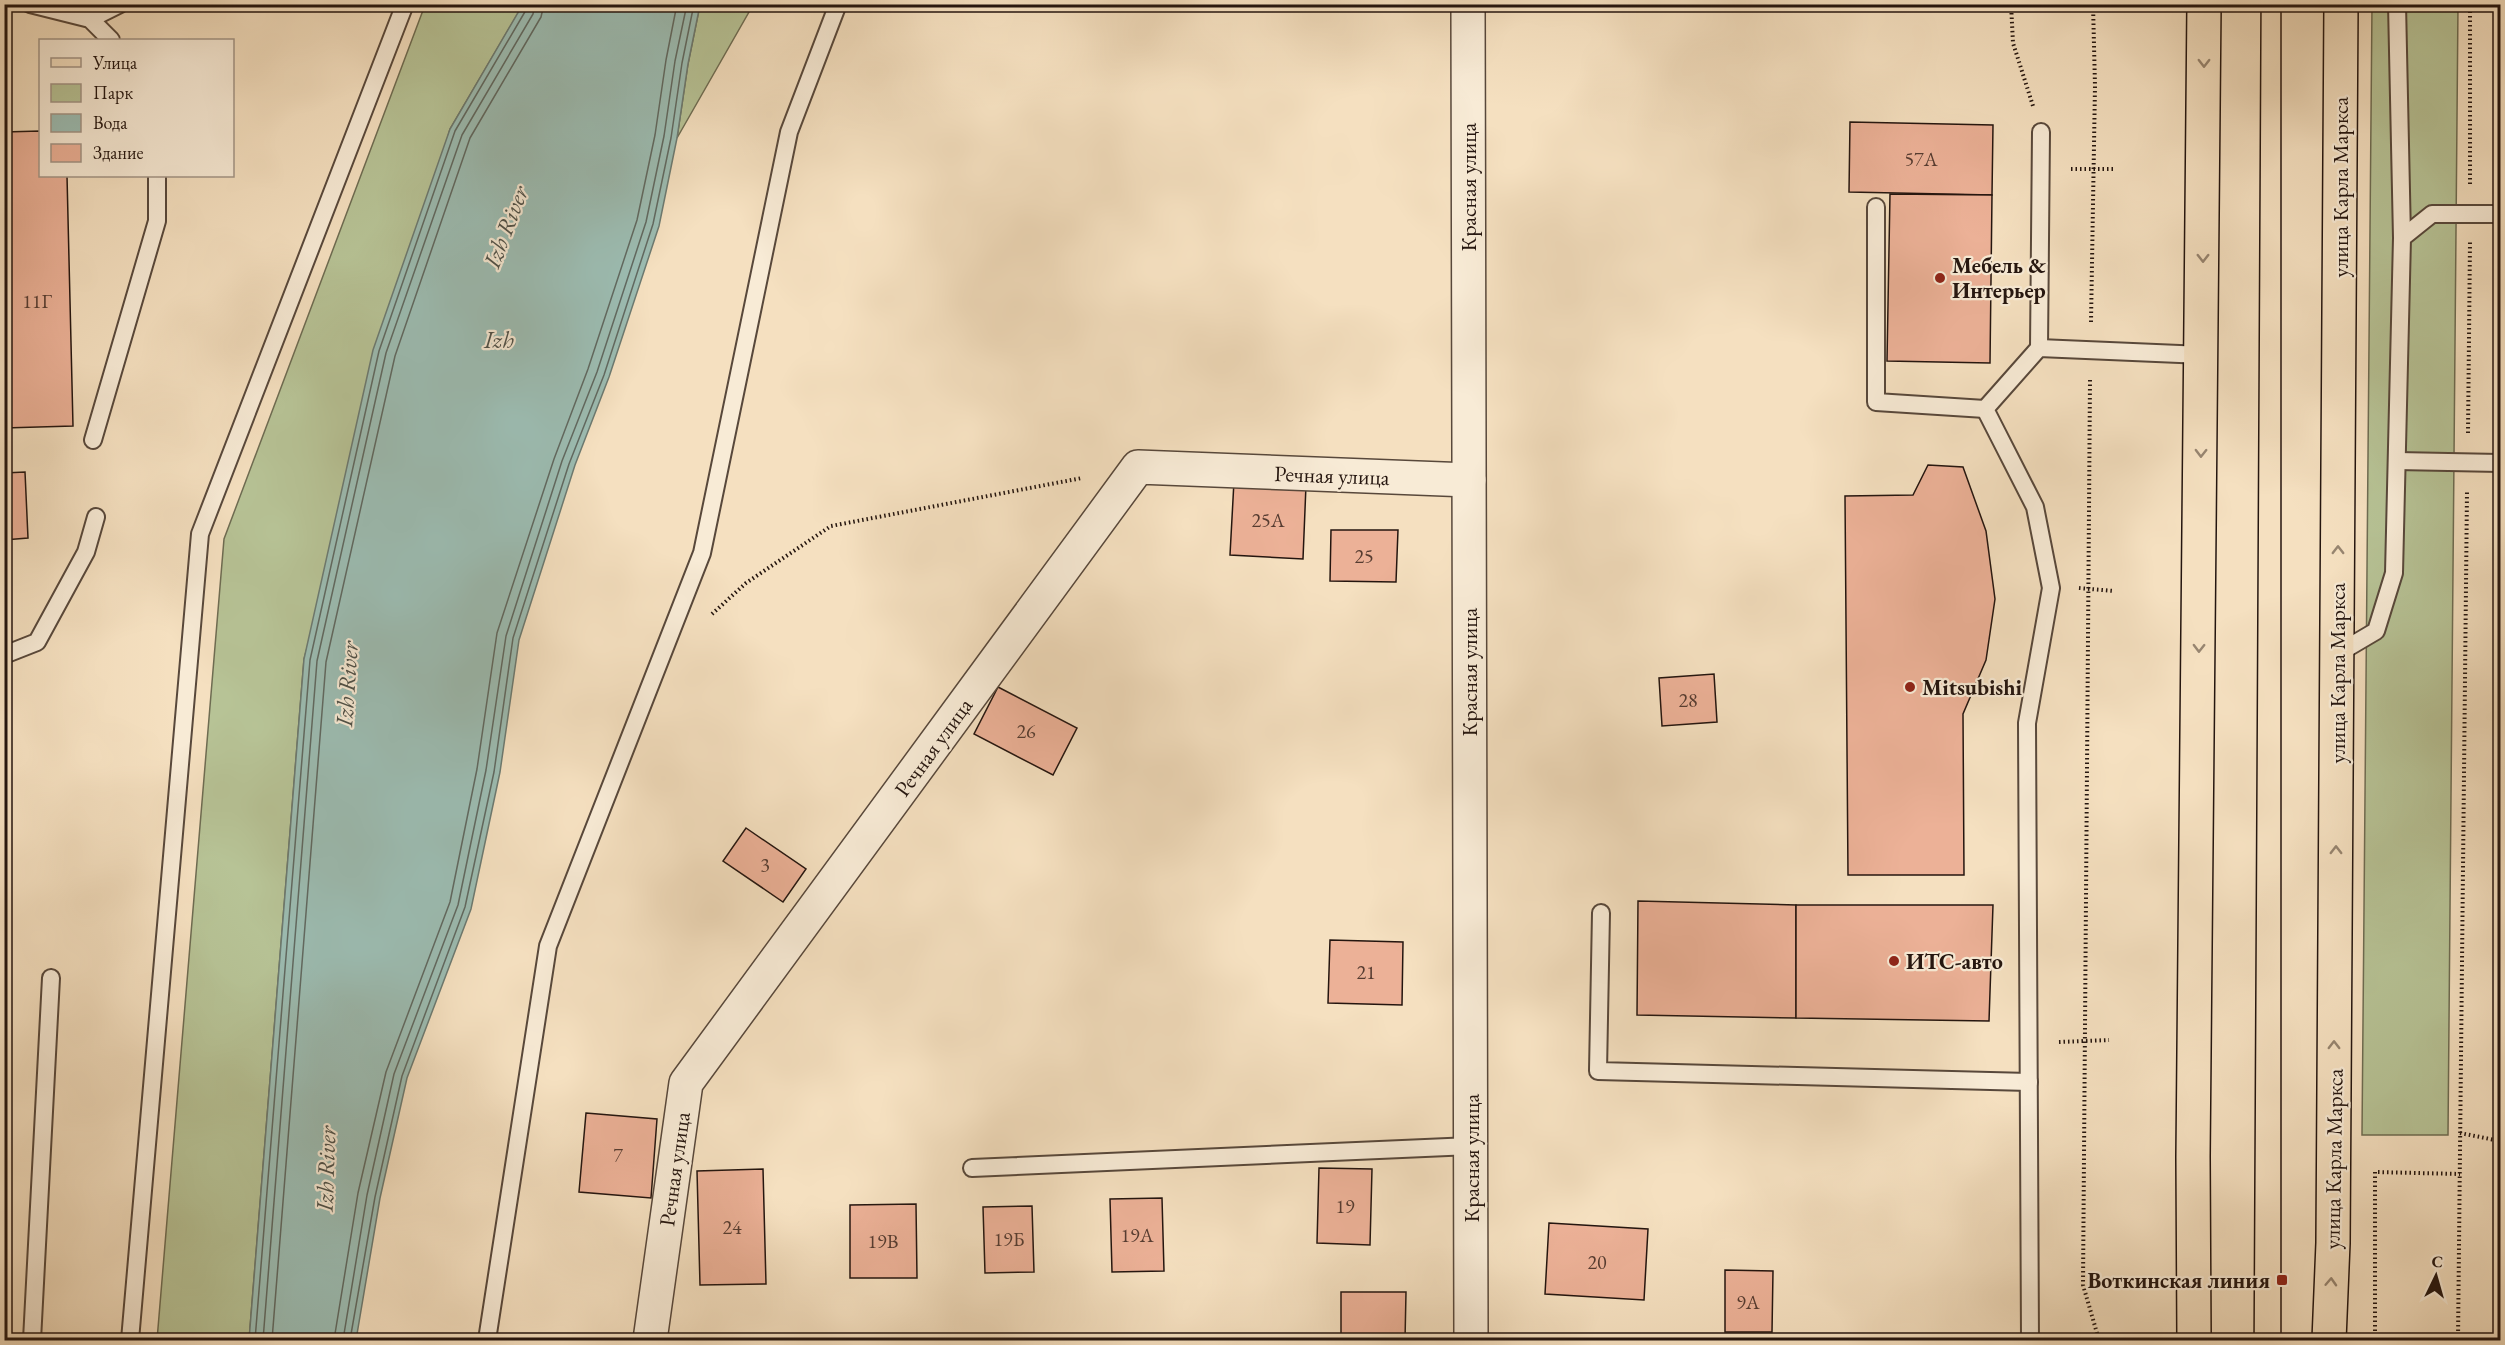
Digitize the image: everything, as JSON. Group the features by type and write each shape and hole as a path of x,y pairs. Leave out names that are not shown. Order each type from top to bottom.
{"main road":[{"path":"2194,1341 2193,1157 2203,355 2204,4"},
{"name":"улица Карла Маркса","path":"2329,1341 2333,1243 2341,4"}],"street":[{"name":"Красная улица","path":"1468,4 1471,1341"},
{"name":"Речная улица","path":"650,1341 686,1083 1138,468 1469,480"}],"lane":[{"path":"30,4 90,19 110,39"},
{"path":"90,19 120,4"},
{"path":"130,1341 200,534 405,4"},
{"path":"488,1341 548,946 702,553 789,132 838,4"},
{"path":"2337,654 2376,631 2394,573 2402,238 2397,4"},
{"path":"1984,409 2039,348 2041,132"},
{"path":"93,440 157,221 157,177"},
{"path":"1876,207 1876,402 1984,409"},
{"path":"2402,238 2432,214 2500,214"},
{"path":"2039,348 2090,352 2203,355"},
{"path":"1984,409 2035,507 2051,588 2027,723 2030,1341"},
{"path":"2397,461 2500,463"},
{"path":"4,655 37,642 86,552 96,517"},
{"path":"1601,913 1598,1071 2029,1083"},
{"path":"32,1341 51,978"},
{"path":"972,1168 1471,1146"}],"path":[{"path":"2011,4 2013,43 2041,132"},
{"path":"2092,4 2093,169 2082,1285 2099,1341"},
{"path":"2458,1341 2470,214 2470,4"},
{"path":"2041,168 2115,169"},
{"path":"711,616 746,583 831,526 1138,468"},
{"path":"2029,1045 2109,1040"},
{"path":"2460,1133 2500,1141"},
{"path":"2375,1341 2375,1172 2460,1174"}],"green space":[{"path":"425,5 523,5 450,129 304,659 249,1340 157,1340 224,539"},
{"path":"700,5 753,5 677,138 688,64"},
{"path":"2372,5 2458,5 2448,1135 2362,1135"}],"water":[{"name":"Izh","path":"523,4 700,5 659,226 609,377 575,465 519,640 500,772 471,909 407,1078 380,1198 356,1340 249,1340 304,659 373,350 450,129"}],"building":[{"path":"1850,122 1993,125 1992,195 1849,192"},
{"path":"39,131 39,177 67,177 73,426 4,428 4,132"},
{"name":"Мебель & Интерьер","path":"1890,194 1992,195 1990,363 1887,361"},
{"name":"Mitsubishi","path":"1928,465 1963,467 1986,531 1995,599 1986,660 1963,714 1964,875 1848,875 1845,496 1913,495"},
{"path":"25,472 28,538 4,540 4,473"},
{"path":"1234,481 1306,485 1303,559 1230,555"},
{"path":"1331,530 1398,530 1396,582 1330,581"},
{"path":"1714,674 1717,722 1662,726 1659,678"},
{"path":"998,687 1077,728 1053,775 974,734"},
{"path":"746,828 806,869 783,902 723,861"},
{"path":"1638,901 1796,905 1796,1018 1637,1015"},
{"name":"ИТС-авто","path":"1796,905 1993,905 1989,1021 1796,1018"},
{"path":"1330,940 1403,942 1402,1005 1328,1003"},
{"path":"586,1113 657,1119 651,1198 579,1192"},
{"path":"1319,1168 1372,1169 1370,1245 1317,1243"},
{"path":"763,1169 766,1284 700,1285 697,1171"},
{"path":"1162,1198 1164,1271 1112,1272 1110,1199"},
{"path":"916,1204 917,1278 850,1278 850,1205"},
{"path":"1032,1206 1034,1272 985,1273 983,1207"},
{"path":"1549,1223 1648,1229 1644,1300 1545,1294"},
{"path":"1725,1270 1773,1271 1772,1332 1725,1332"},
{"path":"1341,1292 1406,1292 1405,1340 1341,1340"}],"tram line":[{"path":"2254,1340 2261,4"},
{"path":"2281,4 2281,1340"}],"place":[{"name":"Мебель & Интерьер","path":"1940,278"},
{"name":"Mitsubishi","path":"1910,687"},
{"name":"ИТС-авто","path":"1894,961"},
{"name":"Воткинская линия","path":"2282,1280"}],"water label":[{"name":"Izh River","path":"506,227"},
{"name":"Izh River","path":"347,684"},
{"name":"Izh River","path":"326,1169"}]}
